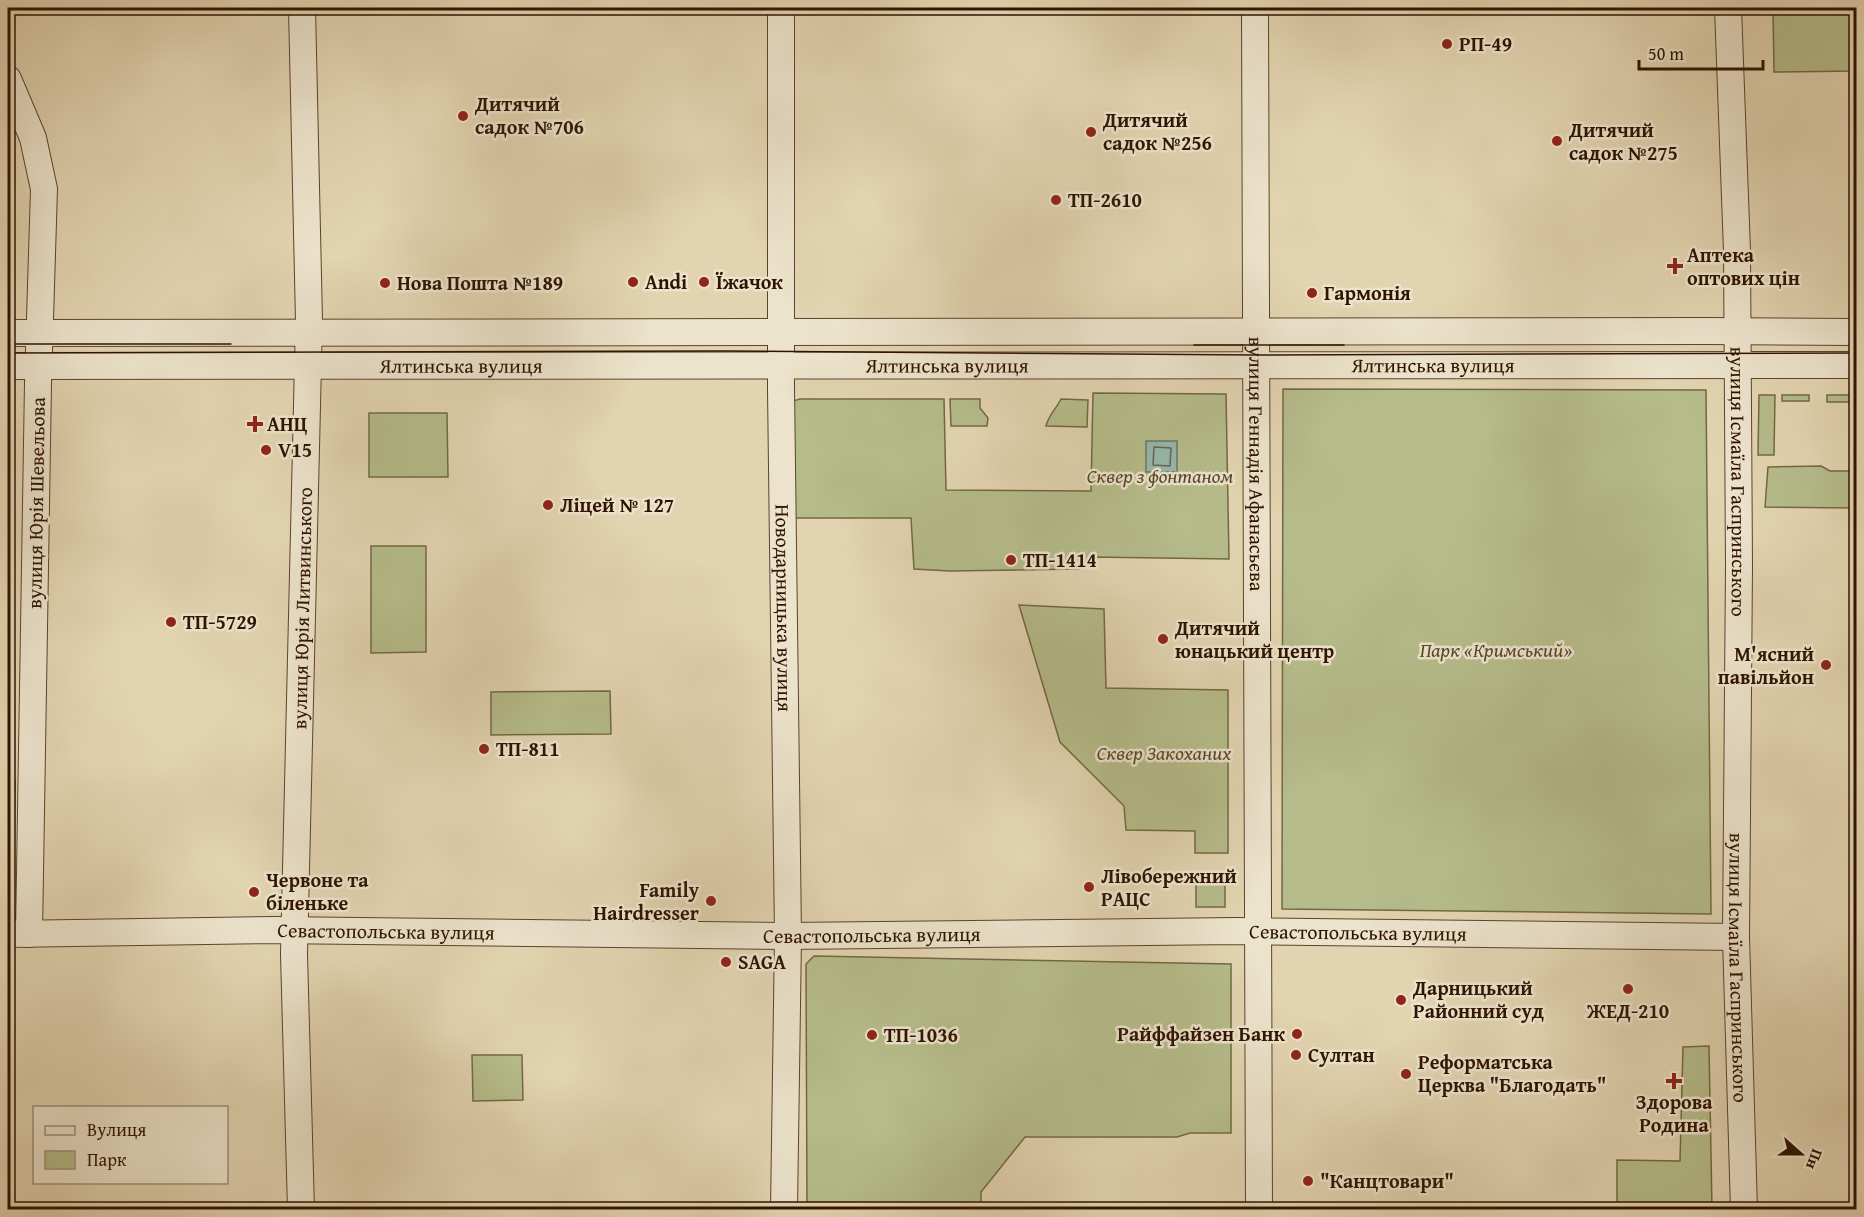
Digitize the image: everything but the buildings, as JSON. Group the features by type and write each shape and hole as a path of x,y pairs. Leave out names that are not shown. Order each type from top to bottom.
{"street":[{"name":"вулиця Юрія Литвинського","path":"301,1209 295,930 309,333 302,8"},
{"name":"Новодарницька вулиця","path":"781,8 788,936 784,1209"},
{"name":"вулиця Геннадія Афанасьєва","path":"1255,8 1259,1209"},
{"name":"вулиця Ісмаїла Гаспринського","path":"1728,8 1737,215 1739,566 1736,937 1743,1209"},
{"name":"вулиця Юрія Шевельова","path":"8,80 33,138 44,189 18,934"},
{"name":"Ялтинська вулиця","path":"8,333 1857,332"},
{"name":"Ялтинська вулиця","path":"8,366 1857,365"},
{"name":"Севастопольська вулиця","path":"18,934 295,930 788,936 1259,932 1736,937"}],"green space":[{"path":"1773,8 1856,8 1856,71 1774,72"},
{"name":"Парк «Кримський»","path":"1283,389 1706,390 1711,914 1282,909"},
{"name":"Сквер з фонтаном","path":"1093,393 1226,394 1229,559 1091,557 1079,569 950,571 914,569 911,518 794,518 793,401 800,399 944,399 946,490 1091,491"},
{"path":"1759,395 1775,395 1774,455 1758,455"},
{"path":"1782,395 1809,395 1809,401 1782,401"},
{"path":"1827,395 1856,395 1856,402 1827,402"},
{"path":"950,399 980,399 980,408 988,418 987,426 951,426"},
{"path":"1061,399 1088,400 1087,427 1046,426"},
{"path":"369,413 447,413 448,477 369,477"},
{"path":"1821,466 1830,471 1856,471 1856,508 1765,507 1768,467"},
{"path":"371,546 426,546 426,652 371,653"},
{"name":"Сквер Закоханих","path":"1019,605 1104,609 1106,688 1228,690 1228,853 1195,853 1195,831 1126,830 1124,806 1060,742"},
{"path":"610,691 611,734 491,735 491,692"},
{"path":"8,780 15,780 14,840 8,840"},
{"path":"1196,881 1225,881 1225,907 1196,907"},
{"path":"814,956 1231,964 1231,1133 1190,1133 1177,1137 1025,1137 981,1192 981,1209 807,1209 806,964"},
{"path":"1709,1046 1712,1209 1617,1209 1617,1160 1680,1161 1683,1047"},
{"path":"472,1055 522,1055 523,1100 473,1101"}],"water":[{"path":"1146,441 1177,441 1177,472 1146,472"}],"tram line":[{"path":"8,344 231,344"},
{"path":"1194,345 1344,345"},
{"path":"8,353 723,351 1255,355 1856,353"}],"place":[{"name":"РП-49","path":"1447,44"},
{"name":"Дитячий садок №706","path":"463,116"},
{"name":"Дитячий садок №256","path":"1091,132"},
{"name":"Дитячий садок №275","path":"1557,141"},
{"name":"ТП-2610","path":"1056,200"},
{"name":"Аптека оптових цін","path":"1675,266"},
{"name":"Andi","path":"633,282"},
{"name":"Їжачок","path":"704,282"},
{"name":"Нова Пошта №189","path":"385,283"},
{"name":"Гармонія","path":"1312,293"},
{"name":"АНЦ","path":"255,424"},
{"name":"V15","path":"266,450"},
{"name":"Ліцей № 127","path":"548,505"},
{"name":"ТП-1414","path":"1011,560"},
{"name":"ТП-5729","path":"171,622"},
{"name":"Дитячий юнацький центр","path":"1163,639"},
{"name":"М'ясний павільйон","path":"1826,665"},
{"name":"ТП-811","path":"484,749"},
{"name":"Лівобережний РАЦС","path":"1089,887"},
{"name":"Червоне та біленьке","path":"254,892"},
{"name":"Family Hairdresser","path":"711,901"},
{"name":"SAGA","path":"726,962"},
{"name":"ЖЕД-210","path":"1628,989"},
{"name":"Дарницький Районний суд","path":"1401,1000"},
{"name":"Райффайзен Банк","path":"1297,1034"},
{"name":"ТП-1036","path":"872,1035"},
{"name":"Султан","path":"1296,1055"},
{"name":"Реформатська Церква \"Благодать\"","path":"1406,1074"},
{"name":"Здорова Родина","path":"1674,1081"},
{"name":"\"Канцтовари\"","path":"1308,1181"}]}
